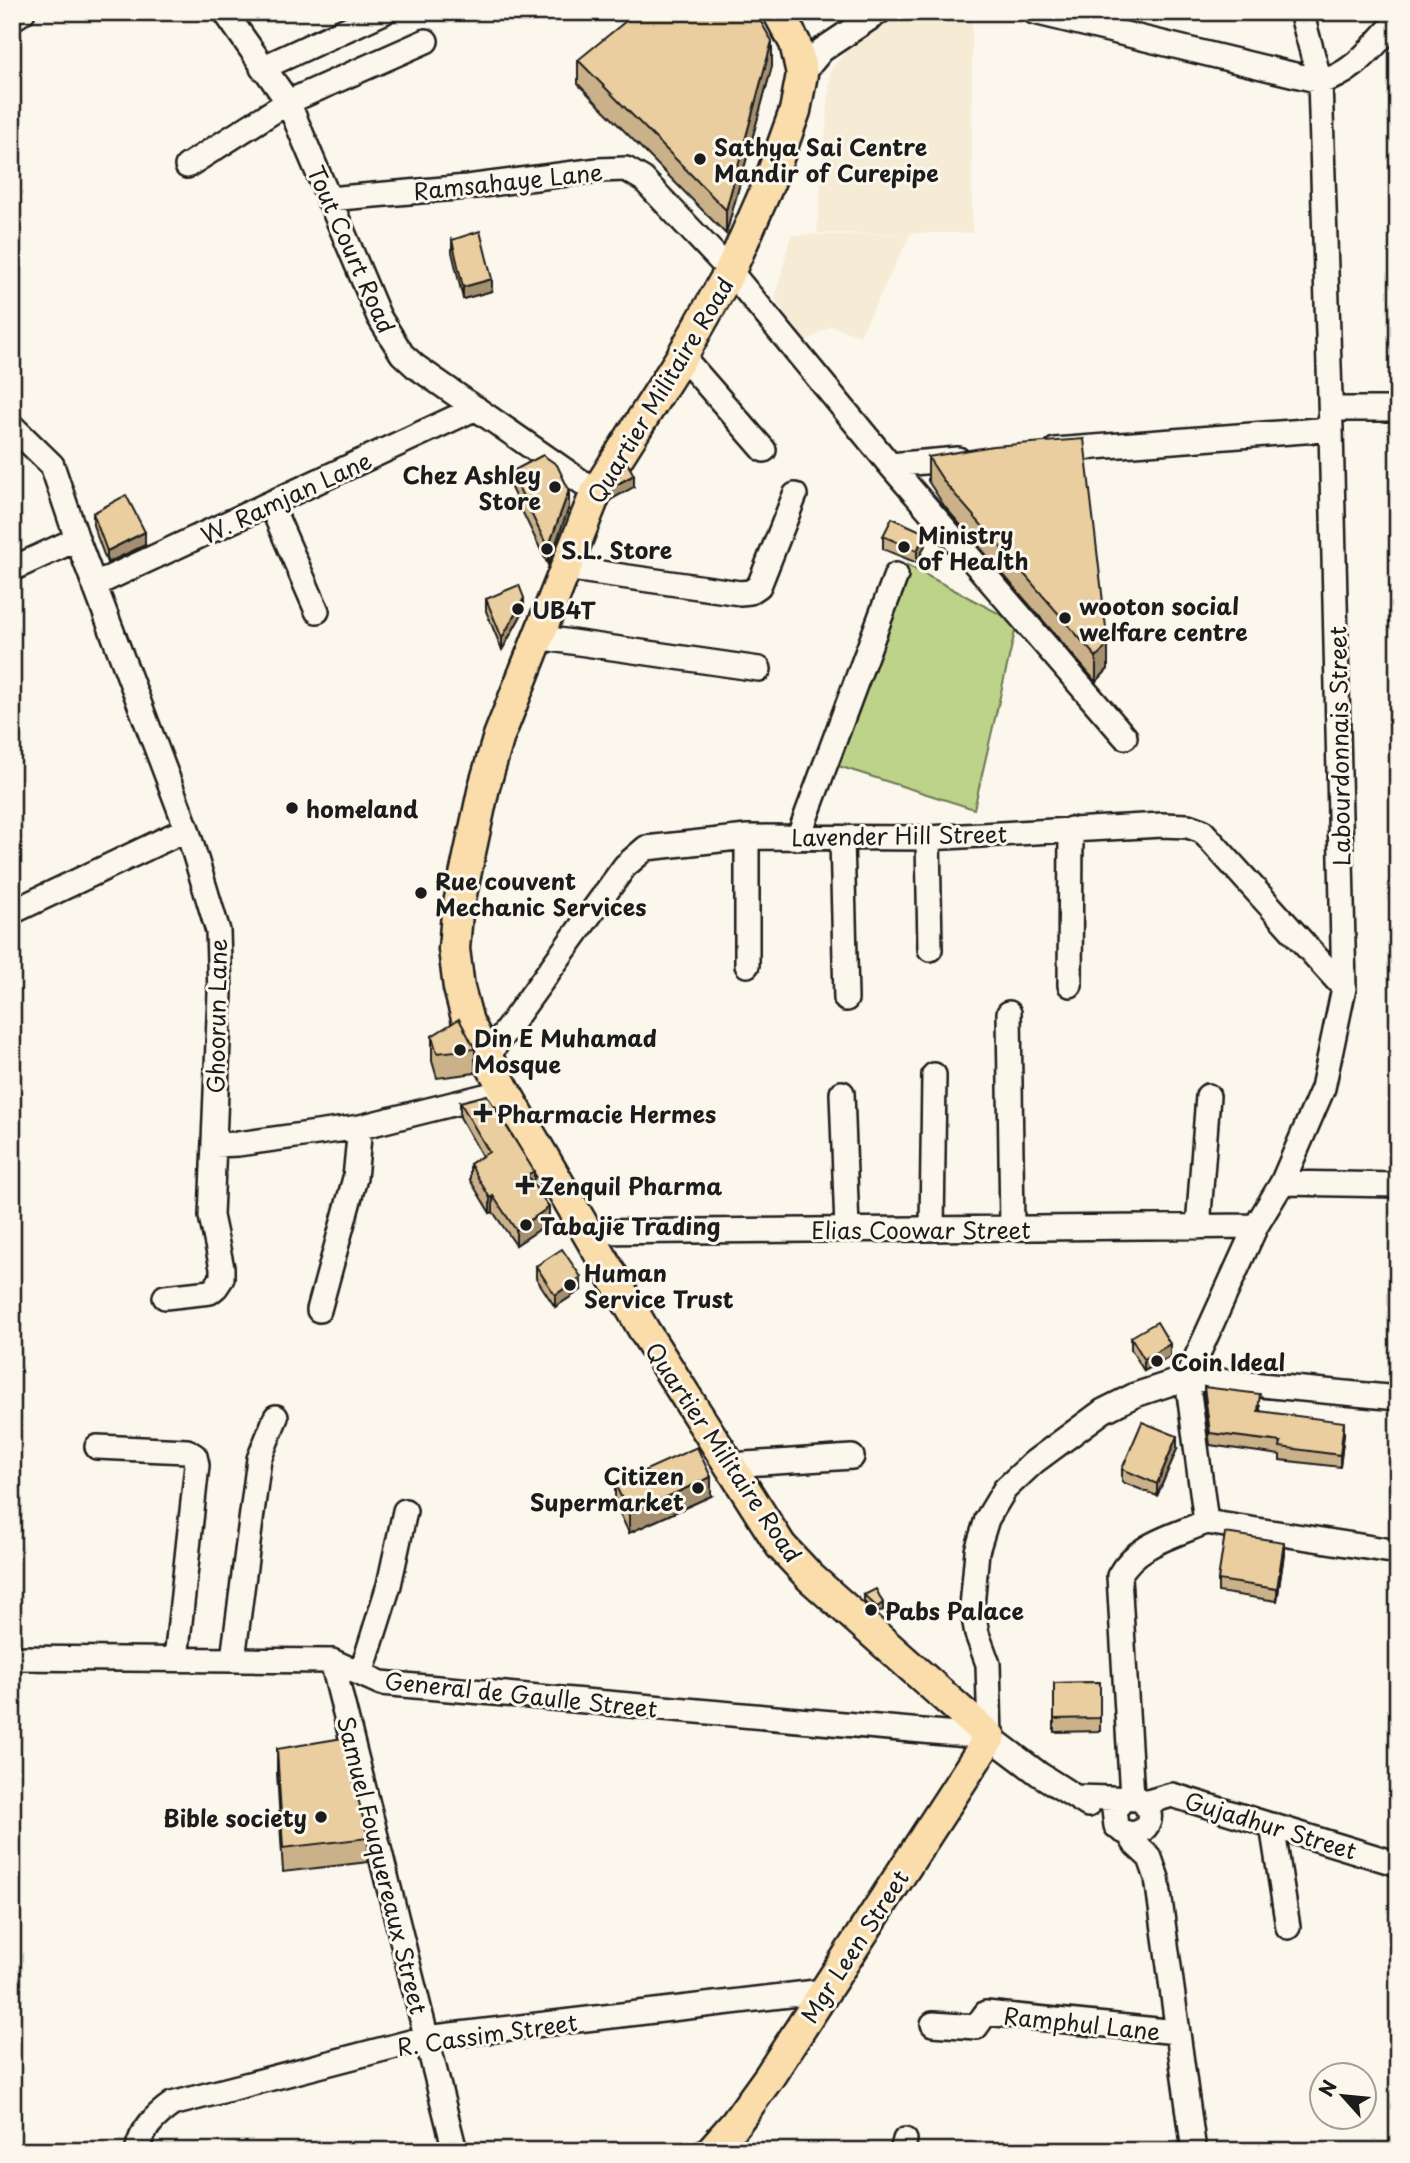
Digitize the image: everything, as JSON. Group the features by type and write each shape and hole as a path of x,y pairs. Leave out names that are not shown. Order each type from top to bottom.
{"main road":[{"name":"Quartier Militaire Road","path":"784,15 795,43 802,74 795,111 769,183 730,271 681,356 596,492 565,568 499,736 484,787 457,913 454,949 459,988 468,1022 505,1091 645,1332 781,1546 811,1578 990,1737"},
{"name":"Mgr Leen Street","path":"711,2151 735,2124 769,2077 990,1737"}],"street":[{"path":"12,19 23,12"},
{"name":"Tout Court Road","path":"225,12 288,102 379,317 401,354 596,492"},
{"path":"262,68 384,12"},
{"path":"802,74 822,50 879,12"},
{"path":"1034,12 1320,81 1334,79 1355,64 1398,19"},
{"name":"Labourdonnais Street","path":"1187,1378 1256,1226 1282,1183 1323,1088 1344,988 1320,81 1301,12"},
{"path":"187,166 288,102 426,41"},
{"name":"Ramsahaye Lane","path":"328,199 626,169 643,179 730,271"},
{"path":"730,271 890,465 1125,737"},
{"path":"681,356 764,450"},
{"name":"W. Ramjan Lane","path":"96,584 476,408"},
{"path":"1038,452 1398,409"},
{"name":"Ghoorun Lane","path":"12,426 52,465 77,540 96,584 187,829 218,931 220,956 211,1216 222,1278 210,1292 165,1297"},
{"path":"890,465 985,457"},
{"path":"565,568 740,593 750,592 759,586 795,495"},
{"path":"271,505 317,611"},
{"path":"12,569 77,540"},
{"path":"798,838 896,575"},
{"path":"537,637 759,669"},
{"name":"Lavender Hill Street","path":"487,1057 625,866 646,848 747,837 928,838 1162,825 1188,827 1202,831 1344,988"},
{"path":"12,912 187,829"},
{"path":"1070,985 1071,830"},
{"path":"747,837 747,965"},
{"path":"842,838 846,999"},
{"path":"928,838 930,949"},
{"path":"1009,1013 1012,1228"},
{"path":"932,1229 934,1075"},
{"path":"215,1145 360,1127 505,1091"},
{"path":"842,1093 846,1230"},
{"path":"1198,1227 1208,1096"},
{"path":"319,1310 355,1178 360,1127"},
{"path":"1282,1183 1398,1185"},
{"name":"Elias Coowar Street","path":"587,1232 1256,1226"},
{"path":"1187,1378 1206,1522"},
{"path":"990,1737 988,1664 977,1634 972,1607 977,1551 988,1519 1005,1489 1034,1462 1103,1411 1135,1395 1187,1378 1398,1398"},
{"path":"233,1659 259,1459 276,1417"},
{"path":"97,1447 187,1451 195,1455 197,1465 176,1659"},
{"path":"730,1465 852,1457"},
{"path":"361,1674 389,1585 405,1511"},
{"path":"1133,1800 1119,1577 1126,1563 1141,1549 1206,1522 1398,1552"},
{"name":"General de Gaulle Street","path":"12,1658 332,1661 381,1683 990,1737"},
{"name":"Samuel Fouquereaux Street","path":"332,1661 455,2151"},
{"name":"Quartier Militaire Road","path":"990,1737 1039,1774 1078,1797 1123,1830 1150,1858 1157,1878 1194,2151"},
{"name":"Gujadhur Street","path":"1133,1800 1172,1795 1398,1864"},
{"name":"Quartier Militaire Road","path":"1078,1797 1133,1800"},
{"path":"1133,1800 1149,1811 1149,1820 1145,1828 1138,1833 1123,1830 1114,1810 1133,1800"},
{"path":"1272,1825 1288,1927"},
{"name":"R. Cassim Street","path":"137,2151 146,2127 172,2104 426,2038 824,1992"},
{"name":"Ramphul Lane","path":"933,2024 976,2027 986,2013 1177,2032"}],"shaded area":[{"path":"902,12 972,12 972,233 817,233 831,70 863,31"},
{"path":"911,234 860,336 830,326 803,344 775,298 791,235"}],"green space":[{"path":"907,565 1017,623 974,809 829,763"}],"building":[{"name":"Sathya Sai Centre Mandir of Curepipe","path":"637,12 755,12 772,41 726,210 578,60"},
{"path":"480,231 492,279 463,287 452,240"},
{"name":"wooton social welfare centre","path":"1084,439 1108,645 1096,657 945,483 928,457 993,446"},
{"path":"543,455 557,465 569,490 548,548 511,472"},
{"path":"627,463 634,475 612,487"},
{"path":"126,495 145,532 107,551 93,513"},
{"path":"892,518 925,533 917,551 883,536"},
{"path":"519,585 524,598 502,638 486,599"},
{"path":"459,1019 475,1049 437,1053 432,1036"},
{"path":"487,1095 534,1171 527,1175 549,1207 516,1230 493,1196 490,1198 470,1164 489,1152 460,1102"},
{"path":"562,1249 581,1277 555,1295 536,1266"},
{"path":"1157,1322 1170,1344 1144,1359 1131,1337"},
{"path":"1204,1387 1260,1394 1258,1411 1344,1422 1340,1455 1280,1447 1281,1442 1210,1433"},
{"path":"1142,1422 1177,1436 1157,1484 1122,1469"},
{"path":"697,1447 711,1477 629,1514 615,1484"},
{"path":"1225,1533 1284,1542 1277,1589 1218,1580"},
{"path":"876,1589 883,1603 877,1607 864,1595"},
{"path":"1100,1682 1100,1718 1054,1719 1054,1683"},
{"name":"Bible society","path":"343,1738 368,1838 283,1848 277,1749"}],"place":[{"name":"Sathya Sai Centre Mandir of Curepipe","path":"700,159"},
{"name":"Chez Ashley Store","path":"555,487"},
{"name":"Ministry of Health","path":"904,547"},
{"name":"S.L. Store","path":"547,549"},
{"name":"UB4T","path":"518,609"},
{"name":"wooton social welfare centre","path":"1065,618"},
{"name":"homeland","path":"292,808"},
{"name":"Rue couvent Mechanic Services","path":"421,893"},
{"name":"Din E Muhamad Mosque","path":"460,1050"},
{"name":"Pharmacie Hermes","path":"483,1113"},
{"name":"Zenquil Pharma","path":"525,1185"},
{"name":"Tabajie Trading","path":"526,1225"},
{"name":"Human Service Trust","path":"570,1285"},
{"name":"Coin Ideal","path":"1157,1361"},
{"name":"Citizen Supermarket","path":"698,1488"},
{"name":"Pabs Palace","path":"871,1610"},
{"name":"Bible society","path":"321,1817"}]}
